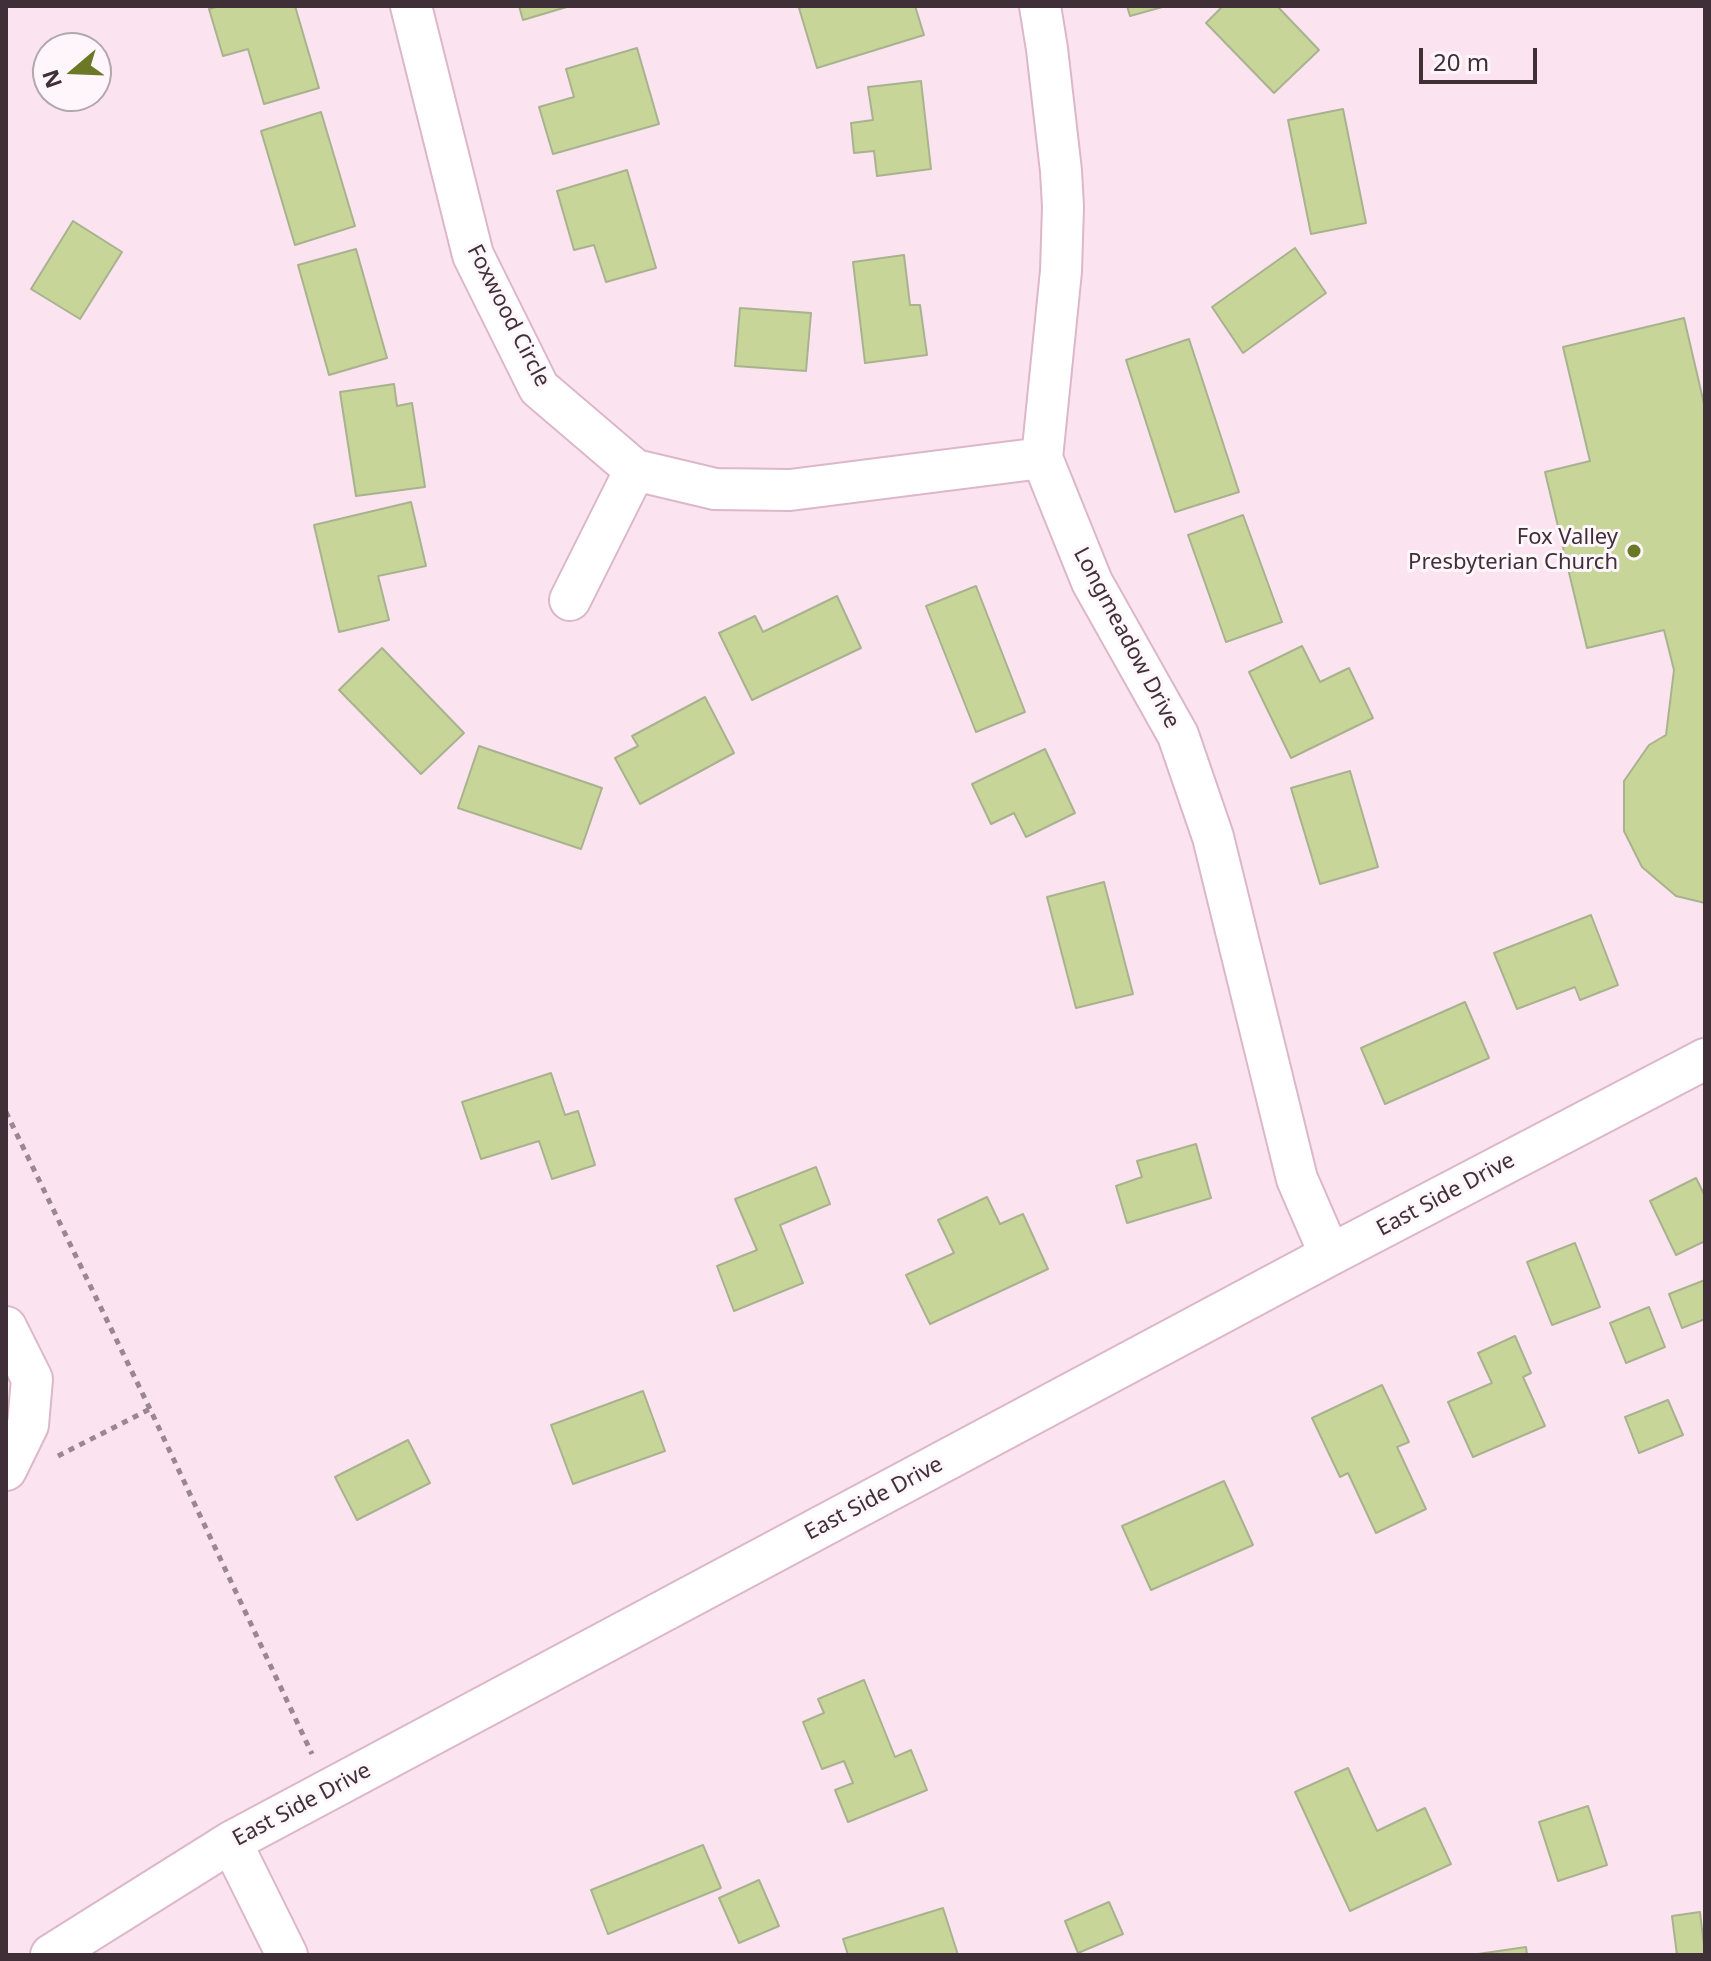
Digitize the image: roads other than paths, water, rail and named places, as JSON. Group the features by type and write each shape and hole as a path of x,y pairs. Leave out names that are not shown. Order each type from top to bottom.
{"street":[{"name":"Foxwood Circle","path":"411,6 473,255 539,388 635,470 715,489 790,490 1042,458"},
{"name":"Longmeadow Drive","path":"1040,6 1063,207 1061,271 1042,458 1092,582 1178,735 1213,837 1297,1179 1330,1255"},
{"path":"570,600 635,470"},
{"name":"East Side Drive","path":"51,1955 231,1842 1330,1255 1705,1059"},
{"path":"6,1327 32,1379 28,1425 6,1470"},
{"path":"231,1842 287,1955"}],"place":[{"name":"Fox Valley Presbyterian Church","path":"1634,551"}]}
